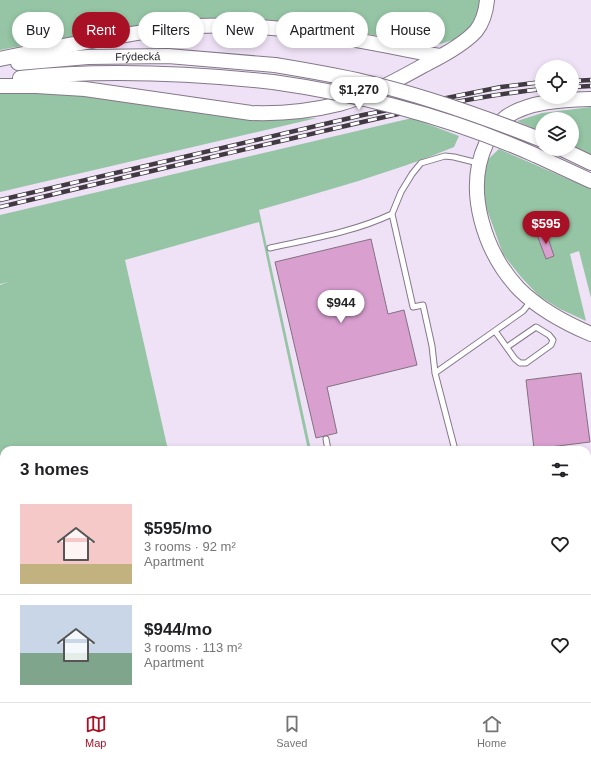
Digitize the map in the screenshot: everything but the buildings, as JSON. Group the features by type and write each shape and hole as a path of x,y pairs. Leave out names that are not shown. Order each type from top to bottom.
{"main road":[{"path":"0,86 36,86 85,89 231,111 262,113 313,109 356,99 391,83 464,42 477,29 484,17 487,0"},
{"path":"0,59 76,43 152,31 196,26 258,27 306,32 440,56"},
{"name":"Frýdecká","path":"0,65 88,57 128,56 168,56 275,65 336,75 394,89 479,115 535,137"},
{"name":"Frýdecká","path":"0,80 62,74 128,73 213,76 273,82 346,94 392,104 477,132 535,155 591,181"},
{"path":"591,99 540,104 526,108 509,116 491,133 484,146 479,163 477,180 477,202 480,217 487,237 505,272 532,301 556,318 591,334"},
{"path":"576,156 591,163"}],"lane":[{"path":"454,446 435,373 432,346 423,305 413,307 392,214 401,192 421,162 445,156 454,156 479,163"},
{"path":"270,248 361,227 392,214"},
{"path":"435,373 523,311 532,301"},
{"path":"495,331 517,361 524,363 551,345 553,340 549,335 536,327 507,347"},
{"path":"326,439 327,446"}],"green space":[{"path":"0,0 480,0 477,18 463,37 445,42 445,12 376,12 376,35 368,34 368,12 276,12 276,23 268,23 268,12 212,12 212,19 204,19 204,12 138,12 138,28 130,29 130,12 72,12 72,37 64,38 64,12 12,12 12,48 0,50"},
{"path":"33,89 288,119 317,118 0,192 0,92"},
{"path":"591,107 591,155 579,149 579,112 550,112"},
{"path":"535,115 535,129 517,121"},
{"path":"412,118 459,136 454,147 430,156 333,189 259,210 310,446 307,446 259,222 125,260 167,446 0,446 0,285 8,282 0,284 0,215"},
{"path":"499,149 591,189 591,298 579,251 570,254 586,321 560,309 539,296 521,277 503,254 481,193 484,163"}],"railway":[{"path":"579,81 591,80"},
{"path":"0,200 363,115 501,87 535,83"},
{"path":"579,87 591,86"},
{"path":"0,207 389,116 450,103 535,90"}]}
